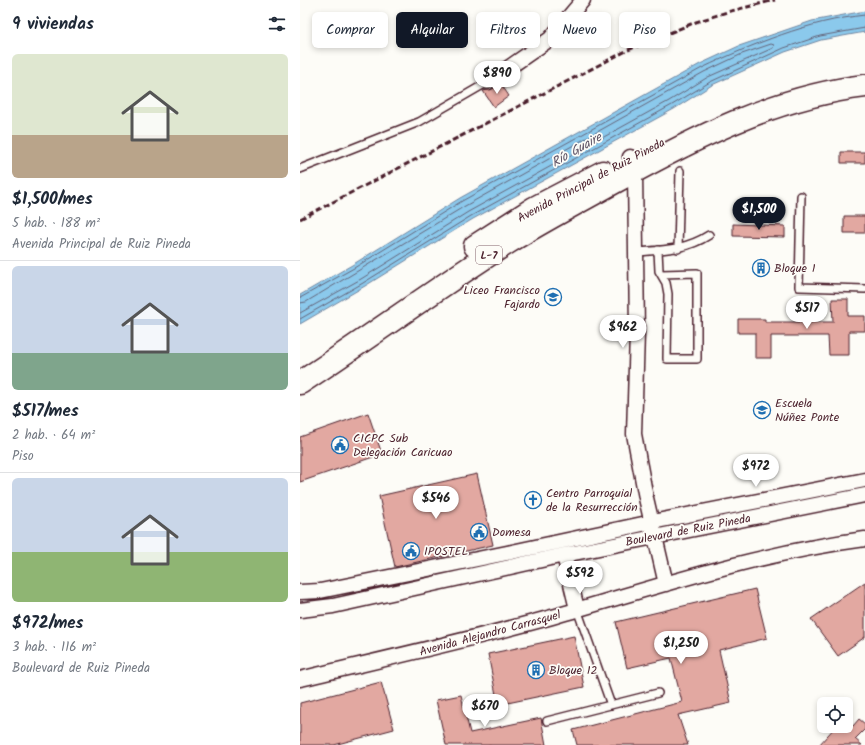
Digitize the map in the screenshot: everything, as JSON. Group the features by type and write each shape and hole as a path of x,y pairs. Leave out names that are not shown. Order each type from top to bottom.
{"main road":[{"name":"Avenida Principal de Ruiz Pineda","path":"300,383 510,241 633,164 737,106 761,97 817,81 865,73"},
{"name":"Avenida Principal de Ruiz Pineda","path":"633,164 769,108 795,100 865,86"}],"street":[{"path":"488,82 550,39 583,0"},
{"path":"633,164 637,333 634,434 666,584"},
{"name":"Boulevard de Ruiz Pineda","path":"300,592 320,591 652,522 865,480"},
{"name":"Boulevard de Ruiz Pineda","path":"300,610 347,603 564,555 865,494"},
{"name":"Avenida Alejandro Carrasquel","path":"300,679 510,628 666,584 775,556 833,543 865,539"},
{"path":"564,555 578,609"}],"lane":[{"path":"300,169 419,122 488,82"},
{"path":"678,249 680,171"},
{"path":"801,196 799,287 865,289"},
{"path":"636,252 678,249 700,241 709,235"},
{"path":"658,250 660,271 661,274 668,294 667,359 697,359 697,273 661,274"},
{"path":"578,609 611,705"},
{"path":"547,721 658,693"}],"water":[{"name":"Río Guaire","path":"865,11 865,32 821,40 785,52 712,85 674,109 473,219 365,286 300,324 300,295 352,265 460,198 700,64 739,46 812,21"}],"building":[{"path":"501,84 509,96 494,107 483,91 492,89"},
{"path":"841,152 865,152 865,163 841,163"},
{"path":"844,216 865,216 865,233 844,233"},
{"path":"733,224 785,226 785,237 733,236"},
{"name":"Bloque 1","path":"832,299 848,299 848,316 865,316 865,331 849,331 849,355 829,355 828,336 771,336 771,358 755,358 755,333 738,333 738,319 765,319 765,322 833,322"},
{"name":"CICPC Sub Delegación Caricuao","path":"368,413 382,454 300,482 300,437"},
{"path":"477,474 493,545 395,567 379,496"},
{"path":"865,582 865,637 838,656 811,619"},
{"path":"755,589 767,638 719,650 731,703 678,715 688,745 577,745 573,730 682,702 671,658 627,668 616,622"},
{"name":"Bloque 12","path":"574,636 584,687 498,705 488,654"},
{"path":"381,682 394,729 334,745 300,745 300,703"},
{"path":"461,695 470,733 541,718 546,745 446,745 436,700"},
{"path":"859,719 865,724 865,729 855,739 862,745 819,745 830,733 853,733 853,726"}],"railway":[{"path":"300,219 628,50 696,22 727,12 775,0"}],"place":[{"name":"Bloque 1","path":"761,268"},
{"name":"Liceo Francisco Fajardo","path":"553,297"},
{"name":"Escuela Núñez Ponte","path":"762,410"},
{"name":"CICPC Sub Delegación Caricuao","path":"340,445"},
{"name":"Centro Parroquial de la Resurrección","path":"533,500"},
{"name":"Domesa","path":"479,532"},
{"name":"IPOSTEL","path":"411,551"},
{"name":"Bloque 12","path":"536,670"}]}
